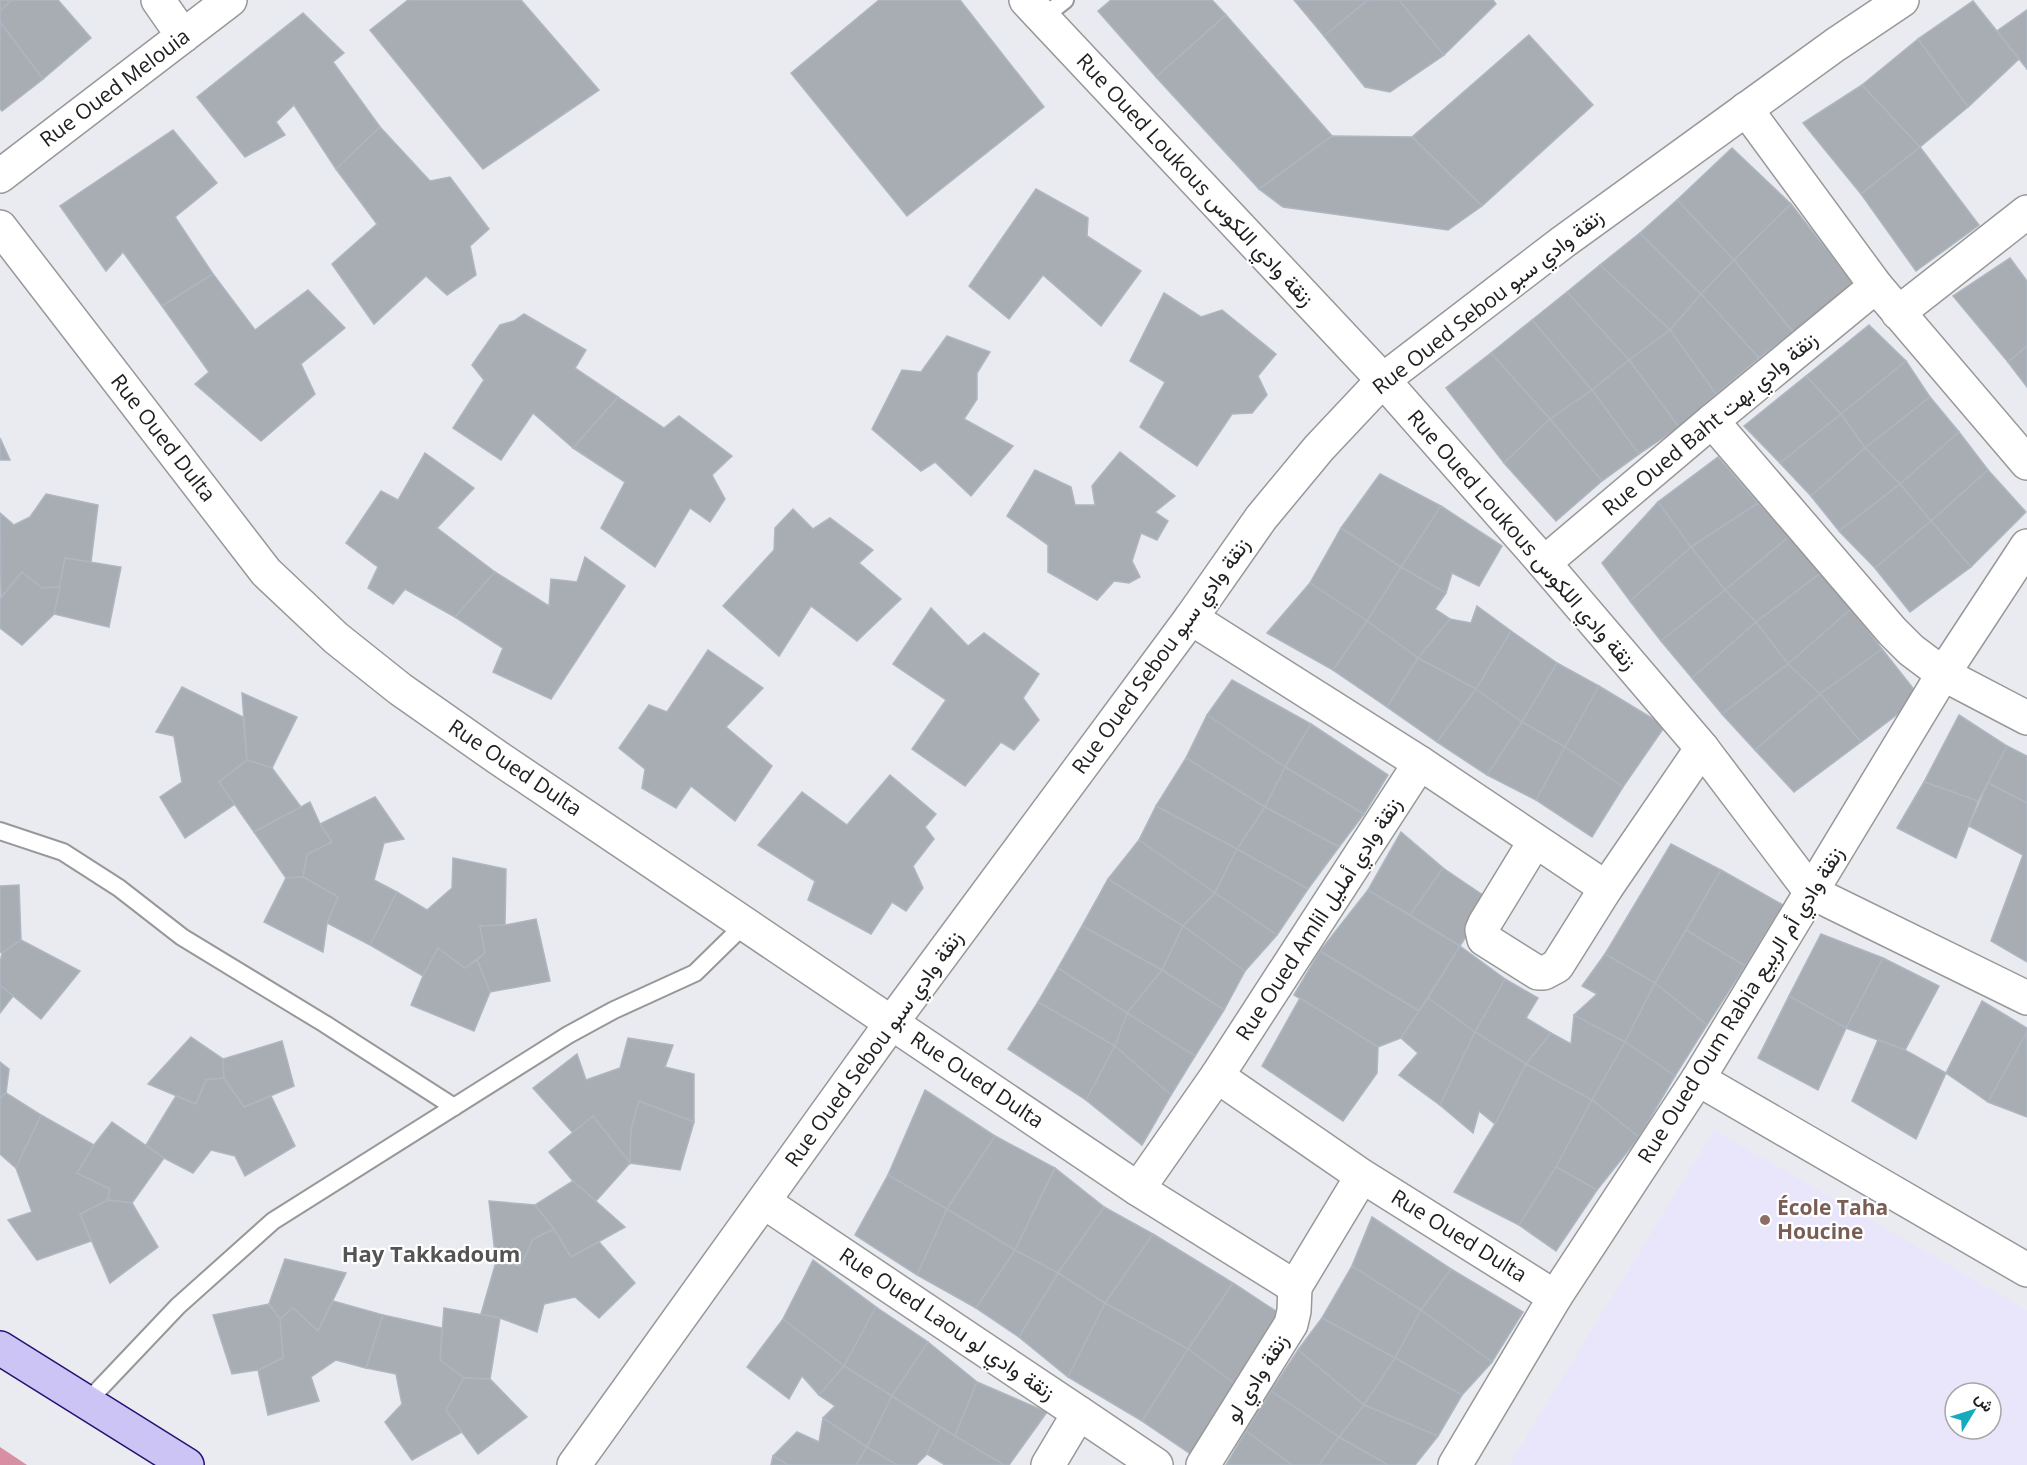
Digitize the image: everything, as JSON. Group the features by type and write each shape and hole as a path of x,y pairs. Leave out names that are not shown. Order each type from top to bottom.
{"street":[{"path":"158,0 183,36"},
{"name":"Rue Oued Melouia","path":"0,176 230,0"},
{"name":"Rue Oued Sebou زنقة وادي سبو","path":"574,1465 892,1022 1191,618 1261,518 1319,448 1383,380 1563,242 1746,109 1902,0"},
{"name":"Rue Oued Loukous زنقة وادي اللكوس","path":"1044,6 1383,380 1544,564 1702,748 1811,892 2027,999"},
{"path":"1746,109 1876,286 2027,464"},
{"path":"1898,313 2027,212"},
{"name":"Rue Oued Dulta","path":"0,227 266,572 321,623 400,689 1138,1189 1296,1287"},
{"name":"Rue Oued Baht زنقة وادي بهت","path":"1544,564 1876,286"},
{"path":"1712,421 1892,631 1911,650 1943,674 2027,718"},
{"name":"Rue Oued Oum Rabia زنقة وادي أم الربيع","path":"1455,1465 1555,1297 1698,1079 1943,674 2027,546"},
{"path":"1191,618 1420,763 1606,888"},
{"path":"1535,840 1482,930 1484,939 1538,973 1544,973 1557,966 1606,888 1702,748"},
{"name":"Rue Oued Amlil زنقة وادي أمليل","path":"1217,1076 1420,763"},
{"path":"1138,1189 1217,1076"},
{"name":"Rue Oued Dulta","path":"1217,1076 1362,1176 1555,1297"},
{"path":"1698,1079 2027,1270"},
{"path":"1296,1287 1362,1176"},
{"name":"Rue Oued Laou زنقة وادي لو","path":"764,1202 1079,1413"},
{"name":"زنقة وادي لو","path":"1203,1465 1291,1324 1296,1287"},
{"path":"0,1348 187,1465"},
{"path":"1048,1465 1079,1413 1156,1465"}],"lane":[{"path":"0,831 63,852 119,888 182,937 325,1024 454,1107"},
{"path":"86,1403 178,1306 273,1221 567,1035 615,1010 695,974 744,924"}],"shaded area":[{"name":"École Taha Houcine","path":"1714,1130 2027,1310 2027,1465 1509,1465"},
{"path":"0,1447 27,1465 0,1465"}],"building":[{"path":"0,0 12,0 0,11"},
{"path":"12,0 58,0 91,38 43,79 0,22 0,11"},
{"path":"408,0 521,0 599,90 483,169 370,30"},
{"path":"879,0 960,0 1044,107 907,216 791,73"},
{"path":"1111,0 1212,0 1226,15 1156,77 1098,11"},
{"path":"1294,0 1368,0 1324,36"},
{"path":"1368,0 1399,0 1444,55 1390,92 1365,87 1324,36"},
{"path":"1399,0 1493,0 1496,4 1444,55"},
{"path":"1973,1 2019,59 1968,107 1918,39"},
{"path":"2027,10 2027,69 1997,31"},
{"path":"303,13 344,53 333,62 380,127 336,169 294,105 276,122 285,135 245,157 197,97"},
{"path":"1226,15 1332,136 1259,189 1156,77"},
{"path":"0,22 43,79 2,111 0,109"},
{"path":"1529,35 1593,105 1482,206 1412,137"},
{"path":"1918,39 1968,107 1920,147 1862,85"},
{"path":"1862,85 1920,147 1861,194 1803,123"},
{"path":"380,127 430,181 450,177 489,229 470,246 476,275 447,295 426,276 374,324 332,264 377,224 336,169"},
{"path":"173,130 217,183 175,217 213,274 162,306 123,252 106,271 60,206"},
{"path":"1332,136 1412,137 1482,206 1448,230 1283,207 1259,189"},
{"path":"1920,147 1979,225 1916,271 1861,194"},
{"path":"1732,148 1791,204 1734,260 1677,200"},
{"path":"1036,189 1088,218 1087,236 1141,271 1101,326 1043,275 1009,319 969,286"},
{"path":"1677,200 1734,260 1701,294 1640,233"},
{"path":"1791,204 1855,286 1793,332 1734,260"},
{"path":"1640,233 1701,294 1670,330 1600,265"},
{"path":"2010,258 2027,281 2027,346 2008,362 1953,296"},
{"path":"1734,260 1793,332 1759,358 1701,294"},
{"path":"1600,265 1670,330 1629,360 1567,292"},
{"path":"213,274 255,330 308,290 345,328 301,364 315,394 261,441 195,384 209,372 162,306"},
{"path":"1567,292 1629,360 1592,390 1532,320"},
{"path":"1164,293 1201,317 1222,310 1276,354 1258,376 1267,395 1252,413 1232,414 1197,466 1140,427 1165,382 1130,361"},
{"path":"1701,294 1759,358 1716,394 1670,330"},
{"path":"524,314 586,350 575,368 618,397 573,448 533,413 501,460 453,428 484,380 472,365 500,325 514,321"},
{"path":"1532,320 1592,390 1550,419 1491,353"},
{"path":"1869,325 1906,361 1841,414 1806,376"},
{"path":"1670,330 1716,394 1679,427 1629,360"},
{"path":"947,336 990,352 977,373 977,399 964,419 1013,446 971,496 935,462 921,471 872,429 902,370 921,372"},
{"path":"2027,346 2027,387 2008,362"},
{"path":"1491,353 1550,419 1504,463 1446,388"},
{"path":"1629,360 1679,427 1639,454 1592,390"},
{"path":"1906,361 1930,397 1865,448 1841,414"},
{"path":"1806,376 1841,414 1780,463 1744,426"},
{"path":"1592,390 1639,454 1602,481 1550,419"},
{"path":"618,397 664,428 679,416 732,456 712,475 725,499 710,522 690,508 655,567 601,528 625,482 573,448"},
{"path":"1930,397 1959,432 1900,484 1865,448"},
{"path":"1841,414 1865,448 1811,496 1780,463"},
{"path":"1550,419 1602,481 1556,521 1504,463"},
{"path":"1959,432 1988,470 1931,521 1900,484"},
{"path":"0,438 10,460 0,460"},
{"path":"1865,448 1900,484 1839,531 1811,496"},
{"path":"1120,452 1175,496 1155,512 1168,521 1157,540 1141,533 1132,561 1140,577 1129,583 1114,581 1097,600 1048,572 1048,545 1007,516 1035,470 1071,487 1075,505 1095,505 1092,486"},
{"path":"425,453 474,488 437,528 495,572 455,617 405,589 393,604 368,588 378,567 346,543 381,491 398,500"},
{"path":"1718,457 1758,503 1691,547 1658,502"},
{"path":"1988,470 2026,512 1971,567 1931,521"},
{"path":"1380,474 1441,506 1401,567 1341,528"},
{"path":"1900,484 1931,521 1875,568 1839,531"},
{"path":"46,494 98,505 91,562 65,558 60,587 42,588 22,572 1,597 0,513 14,525 30,517"},
{"path":"1658,502 1691,547 1630,601 1602,563"},
{"path":"1758,503 1791,535 1725,590 1691,547"},
{"path":"1441,506 1502,546 1479,586 1452,573 1446,593 1401,567"},
{"path":"793,509 813,529 830,518 873,550 859,563 901,599 857,641 811,606 779,656 723,606 774,550 775,528"},
{"path":"1931,521 1971,567 1910,612 1875,568"},
{"path":"1341,528 1401,567 1367,621 1310,583"},
{"path":"1791,535 1822,572 1756,622 1725,590"},
{"path":"1691,547 1725,590 1661,641 1630,601"},
{"path":"585,557 625,586 551,699 493,672 503,648 455,617 495,572 549,606 551,579 577,582"},
{"path":"65,558 121,567 109,627 54,614"},
{"path":"1401,567 1446,593 1435,609 1450,619 1418,658 1367,621"},
{"path":"22,572 42,588 60,587 54,614 22,645 0,628 0,599"},
{"path":"1822,572 1851,609 1788,664 1756,622"},
{"path":"1310,583 1367,621 1333,670 1267,633"},
{"path":"1725,590 1756,622 1692,678 1661,641"},
{"path":"1477,606 1511,631 1476,689 1418,658 1450,619 1471,623"},
{"path":"931,608 968,646 984,633 1039,674 1023,698 1039,720 1014,750 1001,742 965,786 912,749 946,700 893,664"},
{"path":"1851,609 1882,649 1820,694 1788,664"},
{"path":"1367,621 1418,658 1387,707 1333,670"},
{"path":"1756,622 1788,664 1722,714 1692,678"},
{"path":"1511,631 1557,663 1522,722 1476,689"},
{"path":"1882,649 1920,697 1861,742 1820,694"},
{"path":"708,650 763,688 726,727 772,766 735,821 691,786 676,808 642,788 645,769 619,748 649,705 667,712"},
{"path":"1418,658 1476,689 1437,742 1387,707"},
{"path":"1557,663 1599,686 1565,747 1522,722"},
{"path":"1788,664 1820,694 1755,750 1722,714"},
{"path":"1232,680 1311,724 1285,767 1207,715"},
{"path":"1599,686 1665,726 1623,787 1565,747"},
{"path":"182,687 243,717 247,760 219,782 235,804 185,838 160,797 182,782 174,736 156,732"},
{"path":"1476,689 1522,722 1487,775 1437,742"},
{"path":"242,693 297,717 272,768 247,760"},
{"path":"1820,694 1861,742 1794,792 1755,750"},
{"path":"1207,715 1285,767 1265,807 1186,758"},
{"path":"1959,715 2007,746 1978,801 1924,782"},
{"path":"1522,722 1565,747 1536,800 1487,775"},
{"path":"1311,724 1388,775 1364,814 1285,767"},
{"path":"2007,746 2027,756 2027,803 1988,783"},
{"path":"1565,747 1623,787 1592,837 1536,800"},
{"path":"1186,758 1265,807 1237,849 1156,806"},
{"path":"247,760 272,768 301,807 254,832 219,782"},
{"path":"1285,767 1364,814 1339,847 1265,807"},
{"path":"890,775 936,814 925,827 934,839 913,866 923,888 906,911 892,902 871,934 808,900 815,881 758,845 802,792 847,825"},
{"path":"1924,782 1978,801 1956,858 1897,828"},
{"path":"1988,783 2027,803 2027,962 1991,941 2023,855 1969,826"},
{"path":"375,797 404,839 384,843 374,880 397,892 370,945 327,923 338,897 303,877 307,854 332,842 320,824"},
{"path":"310,802 320,824 332,842 307,854 303,877 286,878 254,832"},
{"path":"1156,806 1237,849 1215,893 1139,840"},
{"path":"1265,807 1339,847 1308,889 1237,849"},
{"path":"1401,832 1443,868 1410,915 1368,890"},
{"path":"1139,840 1215,893 1183,926 1108,879"},
{"path":"1671,844 1721,870 1655,983 1605,954"},
{"path":"1237,849 1308,889 1277,935 1215,893"},
{"path":"453,858 506,869 505,925 480,926 485,953 465,968 438,948 423,976 370,945 397,892 427,910 452,888"},
{"path":"1443,868 1490,900 1460,946 1410,915"},
{"path":"1721,870 1783,905 1745,966 1686,930"},
{"path":"303,877 338,897 327,923 323,952 264,922 286,878"},
{"path":"1108,879 1183,926 1162,970 1082,926"},
{"path":"19,885 21,940 2,953 0,952 0,886"},
{"path":"1368,890 1460,946 1419,1011 1320,951"},
{"path":"1215,893 1277,935 1245,971 1183,926"},
{"path":"536,919 550,981 490,992 477,960 485,953 480,926 505,925"},
{"path":"1082,926 1162,970 1127,1013 1058,968"},
{"path":"1183,926 1245,971 1224,1010 1162,970"},
{"path":"1686,930 1745,966 1707,1025 1655,983"},
{"path":"1821,934 1883,958 1846,1028 1789,996"},
{"path":"21,940 80,971 41,1019 0,985 2,953"},
{"path":"1460,946 1505,979 1475,1032 1428,998"},
{"path":"438,948 465,968 477,960 490,992 474,1031 411,1005"},
{"path":"1320,951 1419,1011 1401,1038 1378,1047 1294,995"},
{"path":"1605,954 1655,983 1625,1042 1574,1015 1597,994 1582,986"},
{"path":"1883,958 1939,986 1905,1050 1846,1028"},
{"path":"1058,968 1127,1013 1115,1046 1038,1002"},
{"path":"1162,970 1224,1010 1195,1056 1127,1013"},
{"path":"1505,979 1538,998 1526,1018 1551,1033 1526,1064 1475,1032"},
{"path":"1655,983 1707,1025 1675,1076 1625,1042"},
{"path":"0,985 13,996 0,1013"},
{"path":"1789,996 1846,1028 1818,1090 1758,1058"},
{"path":"1300,998 1378,1047 1377,1073 1343,1121 1262,1066"},
{"path":"1428,998 1475,1032 1440,1105 1399,1075 1418,1053 1401,1038"},
{"path":"1982,1001 2027,1028 2027,1032 1988,1102 1946,1073"},
{"path":"1038,1002 1115,1046 1086,1100 1008,1049"},
{"path":"1127,1013 1195,1056 1171,1095 1115,1046"},
{"path":"1574,1015 1625,1042 1592,1100 1526,1064 1551,1033 1571,1044"},
{"path":"1475,1032 1526,1064 1495,1124 1479,1111 1473,1133 1440,1105"},
{"path":"2027,1032 2027,1117 1988,1102"},
{"path":"191,1037 223,1059 224,1078 206,1080 196,1104 148,1084"},
{"path":"628,1038 673,1045 665,1067 694,1074 694,1122 639,1101 631,1129 630,1163 593,1116 573,1133 533,1088 577,1054 586,1080 620,1068"},
{"path":"1878,1040 1905,1050 1946,1073 1916,1139 1852,1101"},
{"path":"282,1041 294,1086 244,1107 224,1078 223,1059"},
{"path":"1625,1042 1675,1076 1639,1137 1592,1100"},
{"path":"1115,1046 1171,1095 1142,1145 1086,1100"},
{"path":"0,1062 9,1069 6,1093 0,1098"},
{"path":"1526,1064 1592,1100 1556,1167 1519,1225 1454,1192 1495,1124"},
{"path":"224,1078 244,1107 271,1096 295,1146 245,1176 235,1156 211,1150 193,1173 164,1158 146,1145 176,1096 196,1104 206,1080"},
{"path":"925,1090 995,1136 947,1209 888,1175"},
{"path":"6,1093 41,1115 16,1168 0,1154 0,1098"},
{"path":"1592,1100 1639,1137 1597,1190 1556,1167"},
{"path":"639,1101 694,1122 680,1170 630,1163 631,1129"},
{"path":"41,1115 94,1145 77,1173 110,1189 108,1200 80,1214 91,1241 37,1260 8,1220 32,1212 16,1168"},
{"path":"593,1116 630,1163 596,1201 573,1181 549,1152"},
{"path":"112,1122 164,1158 132,1203 108,1200 110,1189 77,1173 94,1145"},
{"path":"995,1136 1055,1168 1015,1250 947,1209"},
{"path":"1556,1167 1597,1190 1556,1251 1519,1225"},
{"path":"1055,1168 1104,1207 1058,1273 1015,1250"},
{"path":"888,1175 947,1209 917,1275 855,1235"},
{"path":"573,1181 625,1227 571,1257 554,1229 535,1205"},
{"path":"108,1200 132,1203 158,1247 110,1283 80,1214"},
{"path":"489,1201 535,1205 554,1229 533,1239 521,1266 496,1262"},
{"path":"1104,1207 1153,1234 1105,1303 1058,1273"},
{"path":"947,1209 1015,1250 976,1308 917,1275"},
{"path":"1372,1217 1451,1269 1421,1310 1352,1266"},
{"path":"554,1229 571,1257 599,1242 635,1283 599,1318 575,1297 544,1304 537,1332 500,1318 481,1314 496,1262 521,1266 533,1239"},
{"path":"1153,1234 1233,1283 1188,1349 1105,1303"},
{"path":"1015,1250 1058,1273 1019,1337 976,1308"},
{"path":"285,1259 346,1273 318,1331 293,1308 280,1319 269,1304"},
{"path":"813,1260 876,1307 844,1366 783,1319"},
{"path":"1352,1266 1421,1310 1395,1358 1322,1318"},
{"path":"1451,1269 1523,1312 1492,1362 1421,1310"},
{"path":"1058,1273 1105,1303 1068,1377 1019,1337"},
{"path":"1233,1283 1288,1319 1239,1387 1188,1349"},
{"path":"333,1301 383,1315 366,1368 336,1360 311,1377 319,1401 268,1415 258,1370 283,1358 280,1319 293,1308 318,1331"},
{"path":"1105,1303 1188,1349 1142,1421 1068,1377"},
{"path":"269,1304 280,1319 283,1358 258,1370 232,1374 213,1315"},
{"path":"876,1307 928,1342 892,1396 844,1366"},
{"path":"444,1308 500,1318 490,1379 464,1378 440,1360"},
{"path":"1421,1310 1492,1362 1462,1395 1395,1358"},
{"path":"383,1315 442,1328 440,1360 464,1378 446,1410 462,1432 412,1460 385,1422 402,1404 396,1374 366,1368"},
{"path":"1322,1318 1395,1358 1364,1405 1298,1350"},
{"path":"783,1319 844,1366 819,1395 802,1376 789,1399 747,1367"},
{"path":"928,1342 977,1382 955,1436 892,1396"},
{"path":"1188,1349 1239,1387 1192,1455 1142,1421"},
{"path":"1298,1350 1364,1405 1339,1437 1271,1391"},
{"path":"1395,1358 1462,1395 1438,1436 1364,1405"},
{"path":"844,1366 892,1396 867,1447 823,1418 835,1406 819,1395"},
{"path":"464,1378 490,1379 527,1417 478,1454 446,1410"},
{"path":"977,1382 1047,1412 1009,1465 1004,1465 955,1436"},
{"path":"1271,1391 1339,1437 1319,1465 1292,1465 1246,1431"},
{"path":"892,1396 940,1427 927,1454 916,1465 897,1465 867,1447"},
{"path":"1364,1405 1438,1436 1415,1465 1388,1465 1339,1437"},
{"path":"823,1418 867,1447 856,1465 788,1465 773,1456 797,1432 819,1442"},
{"path":"940,1427 1004,1465 945,1465 927,1454"},
{"path":"1246,1431 1292,1465 1226,1465"},
{"path":"1339,1437 1388,1465 1319,1465"},
{"path":"867,1447 897,1465 856,1465"},
{"path":"773,1456 788,1465 771,1465"}],"place":[{"name":"École Taha Houcine","path":"1765,1220"}],"district":[{"name":"Hay Takkadoum","path":"431,1254"}]}
